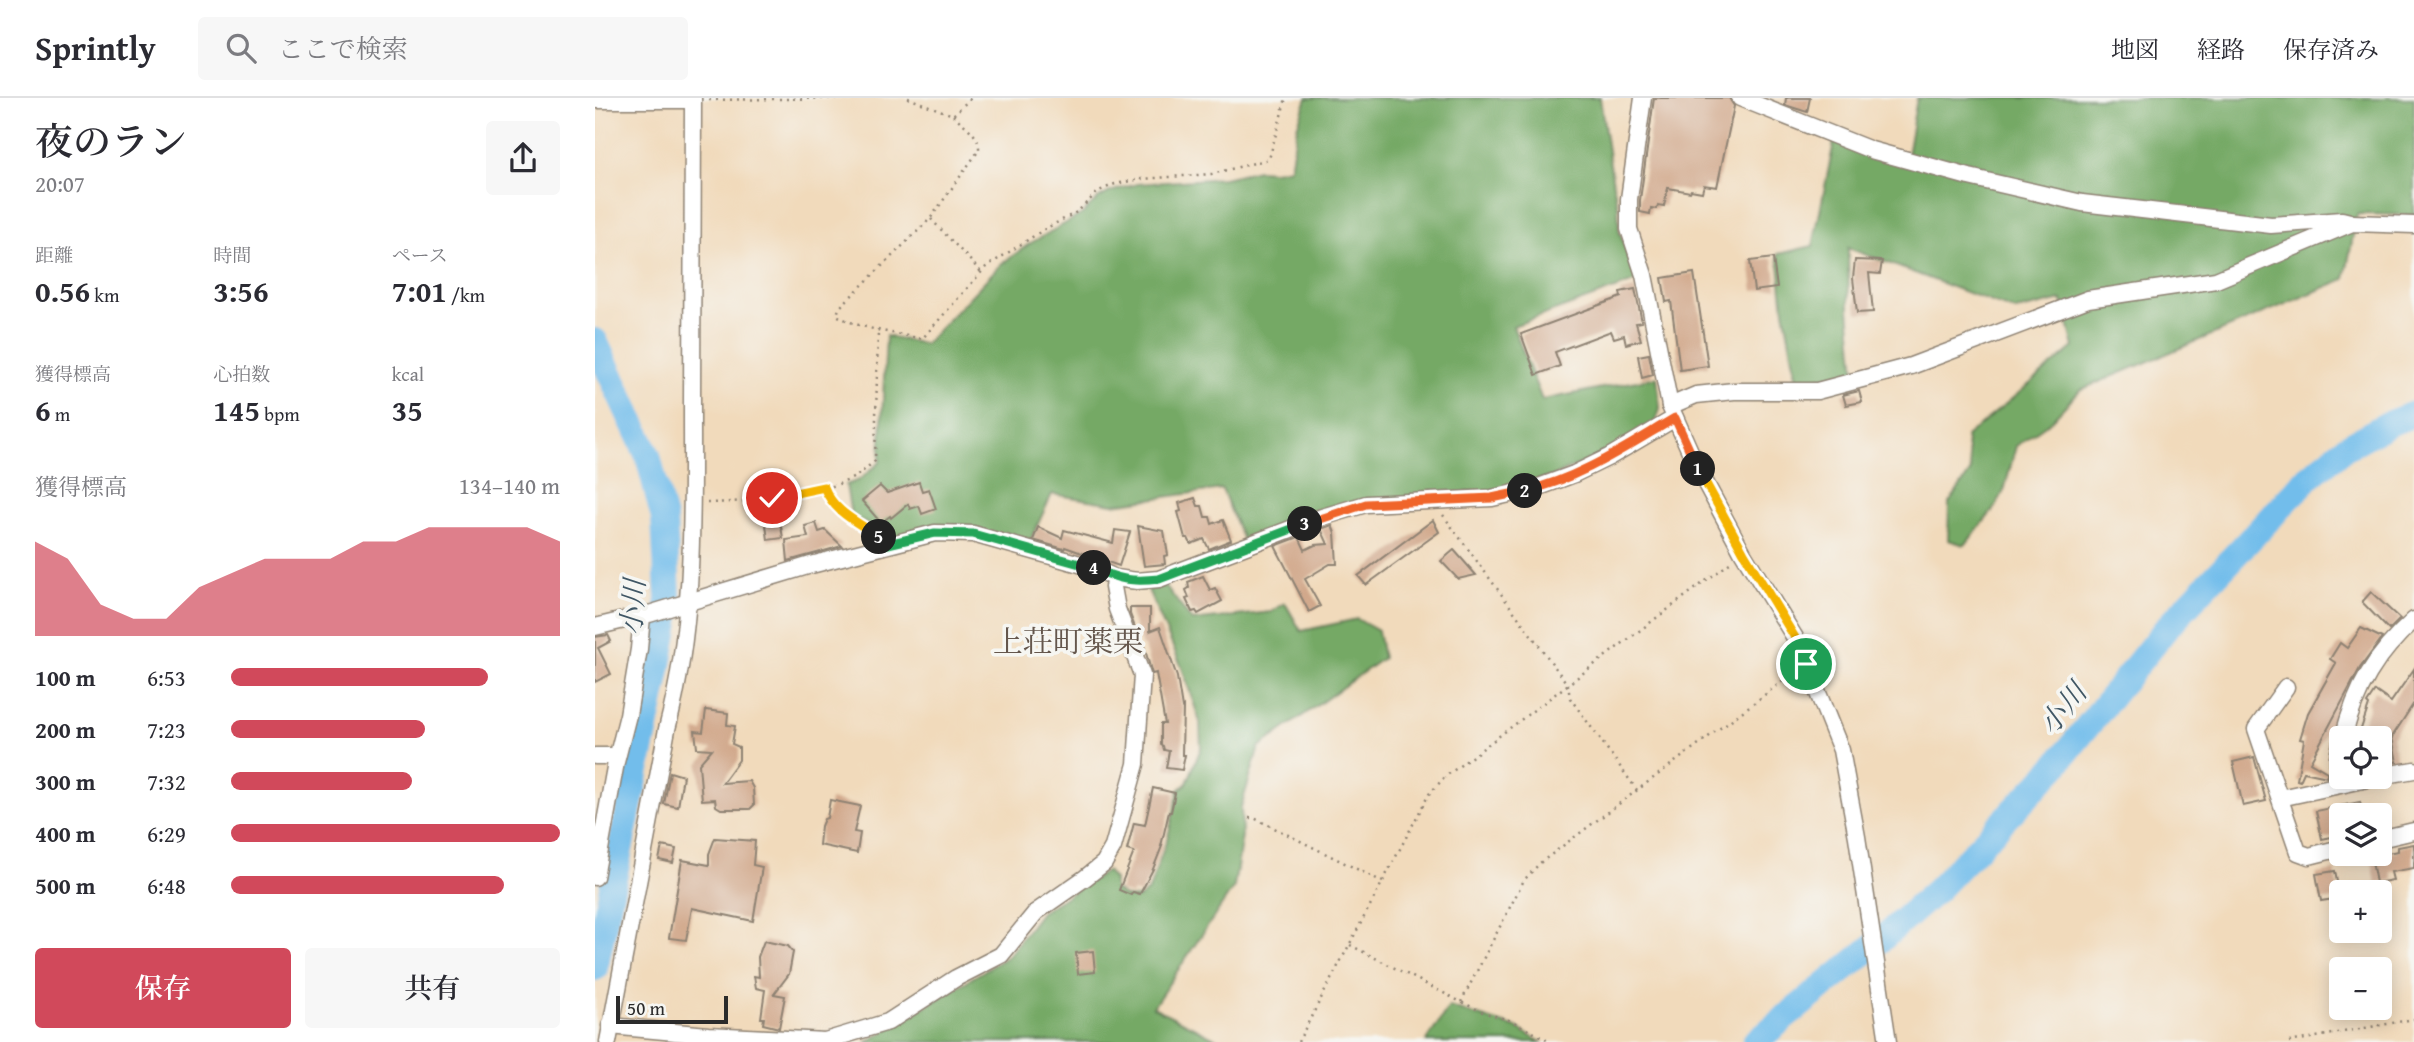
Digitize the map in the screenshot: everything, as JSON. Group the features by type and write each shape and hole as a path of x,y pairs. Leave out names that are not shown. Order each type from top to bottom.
{"street":[{"path":"1643,98 1629,199 1629,229 1644,275 1673,412 1697,467 1744,553 1797,641 1841,750 1888,1042"},
{"path":"1740,98 1871,150 1969,177 2082,203 2271,225 2342,220 2353,223 2414,225"},
{"path":"595,100 693,99 693,503 689,600 675,697 609,1034 708,1035 825,1041 888,1022 956,978 1002,955 1036,912 1104,863 1113,848 1136,764 1142,676 1117,609 1115,578"},
{"path":"595,627 935,533 973,534 1094,568 1115,578 1137,581 1159,579 1322,517 1366,504 1492,498 1536,488 1609,457 1696,395 1734,391 1817,391 1911,366 2088,299 2216,279 2353,223"},
{"path":"595,877 646,615"},
{"path":"2346,726 2351,706 2369,671 2399,633 2414,620"},
{"path":"2286,687 2256,730 2298,852 2309,856 2329,851"},
{"path":"595,756 617,756"},
{"path":"2392,774 2414,770"},
{"path":"2280,798 2329,786"},
{"path":"2392,836 2414,831"}],"path":[{"path":"693,99 853,98"},
{"path":"908,98 953,115 976,136 979,150 930,219 839,308 838,316 856,326 922,339 982,272 1017,246 1077,212 1100,191 1115,184 1166,176 1212,174 1269,159 1286,98"},
{"path":"953,115 971,98"},
{"path":"930,219 982,272"},
{"path":"693,503 744,502 824,487 857,476 875,461 878,329"},
{"path":"824,487 828,499 838,509 888,544"},
{"path":"1433,501 1567,685 1570,698 1637,790"},
{"path":"1298,1042 1429,794 1446,776 1744,553"},
{"path":"1461,1002 1524,880 1540,863 1806,664"},
{"path":"1249,818 1287,832 1383,882"},
{"path":"1350,945 1461,1002 1512,1021 1550,1042"},
{"path":"2289,1042 2414,1019"}],"green space":[{"path":"1307,98 1600,98 1618,205 1619,230 1637,281 1513,326 1542,400 1657,377 1660,409 1655,424 1628,442 1554,476 1504,490 1407,497 1244,543 1222,489 1113,504 1052,494 1028,545 962,525 942,526 887,539 851,515 846,485 859,480 880,462 886,336 925,344 1000,265 1029,244 1082,214 1110,192 1137,184 1224,178 1258,170 1290,168 1297,127"},
{"path":"1917,98 2414,98 2414,215 2357,214 2345,279 2080,390 2051,421 2016,446 2004,491 1995,508 1965,545 1948,540 1949,503 1971,471 1966,437 2074,347 2062,300 2016,311 1848,248 1849,309 1855,373 1797,381 1784,310 1778,254 1813,246 1835,137 1906,161"},
{"path":"1165,585 1192,621 1271,612 1285,603 1301,631 1357,619 1378,631 1383,658 1259,747 1241,807 1242,836 1234,887 1153,1007 1223,1042 867,1042 1008,956 1041,912 1107,871 1114,880 1114,889 1126,897 1139,898 1149,890 1168,836 1179,790 1187,783 1201,748 1200,722 1181,665 1148,590"},
{"path":"1449,1007 1514,1027 1541,1042 1426,1042"}],"building":[{"path":"1654,98 1729,98 1734,106 1717,187 1704,185 1702,192 1668,188 1664,206 1651,208 1650,214 1640,212 1640,200"},
{"path":"1786,98 1810,98 1807,112 1785,105"},
{"path":"1773,258 1777,288 1754,291 1750,261"},
{"path":"1855,260 1882,261 1880,274 1869,273 1873,312 1857,313 1853,278"},
{"path":"1694,273 1708,366 1680,370 1671,301 1666,302 1662,278"},
{"path":"1635,289 1642,322 1636,323 1641,340 1626,344 1624,335 1614,338 1611,331 1555,352 1560,366 1536,375 1521,334 1621,297 1620,292"},
{"path":"1649,354 1653,375 1642,378 1638,356"},
{"path":"1859,391 1862,402 1846,405 1843,395"},
{"path":"919,482 922,491 929,489 936,509 922,514 919,506 910,509 908,504 881,523 862,501 880,486 887,493"},
{"path":"1195,498 1198,506 1202,506 1205,517 1210,517 1212,524 1223,520 1231,540 1209,549 1204,539 1191,544 1188,538 1185,538 1178,512 1181,511 1179,503"},
{"path":"779,515 783,538 768,540 765,517"},
{"path":"1433,520 1439,532 1366,585 1358,576"},
{"path":"816,523 819,532 825,530 842,546 788,561 786,540 808,537 805,526"},
{"path":"1332,525 1337,564 1330,564 1305,579 1320,606 1309,612 1275,546 1299,537 1305,550 1315,545 1328,544 1321,529"},
{"path":"1138,526 1164,531 1168,555 1164,556 1165,564 1144,566"},
{"path":"1038,527 1062,538 1064,530 1113,543 1115,530 1130,532 1119,566 1065,547 1064,549 1033,540"},
{"path":"1454,550 1476,575 1458,579 1441,561"},
{"path":"1203,576 1210,590 1215,588 1222,601 1198,614 1196,611 1192,612 1186,599 1189,598 1186,590 1189,588 1188,582"},
{"path":"2371,592 2400,619 2389,630 2362,602"},
{"path":"1130,608 1150,608 1150,631 1160,627 1177,677 1183,707 1182,755 1185,755 1182,770 1166,768 1169,751 1164,750 1161,745 1161,724 1165,724 1156,673 1152,674"},
{"path":"2361,628 2382,638 2360,668 2310,762 2327,772 2327,777 2304,772 2300,781 2297,780 2304,740 2300,739 2308,713 2336,663 2330,659 2340,643 2347,648"},
{"path":"608,635 611,641 598,648 611,674 595,682 595,637"},
{"path":"2414,669 2414,703 2392,737 2392,726 2362,726 2369,705 2367,703 2375,691 2391,702"},
{"path":"706,710 728,713 727,725 735,726 732,744 739,747 739,760 722,783 749,781 753,788 754,805 750,809 721,809 716,806 715,799 702,800 699,764 712,749 697,748 695,731 703,732"},
{"path":"2392,737 2397,762 2392,761"},
{"path":"2254,757 2266,801 2243,806 2233,762"},
{"path":"670,772 683,776 678,807 664,804"},
{"path":"1153,788 1175,793 1162,846 1153,869 1140,894 1133,892 1131,895 1119,890 1134,852 1127,850 1134,823 1145,825"},
{"path":"830,800 860,806 854,832 860,833 857,853 819,845 821,826 827,818"},
{"path":"2329,808 2329,838 2322,839 2316,811"},
{"path":"715,838 755,841 753,865 762,867 753,921 692,908 686,940 669,938 682,860 709,865 709,854"},
{"path":"2414,844 2414,868 2391,872 2393,880 2375,880 2373,866 2392,866 2392,852 2398,851 2398,847"},
{"path":"662,846 676,849 673,863 659,860"},
{"path":"2335,871 2337,880 2329,880 2329,900 2321,901 2316,874"},
{"path":"764,941 788,946 793,952 789,974 774,994 785,996 779,1028 763,1024 764,1018 761,1018 765,990 756,988 754,976 759,977 758,957"},
{"path":"1093,951 1095,972 1078,974 1076,953"}],"waterway":[{"name":"小川","path":"595,341 648,456 664,519 668,596 668,617 656,680 595,968"},
{"name":"小川","path":"1755,1042 1883,938 1937,890 2054,768 2168,626 2310,476 2346,447 2388,424 2414,414"}],"district":[{"name":"上荘町薬栗","path":"1068,641"}],"route":[{"path":"772,498 824,487 828,499 838,509 888,544 935,533 973,534 1094,568 1115,578 1137,581 1159,579 1322,517 1366,504 1492,498 1536,488 1609,457 1675,418 1697,467 1744,553 1797,641 1806,664"}]}
